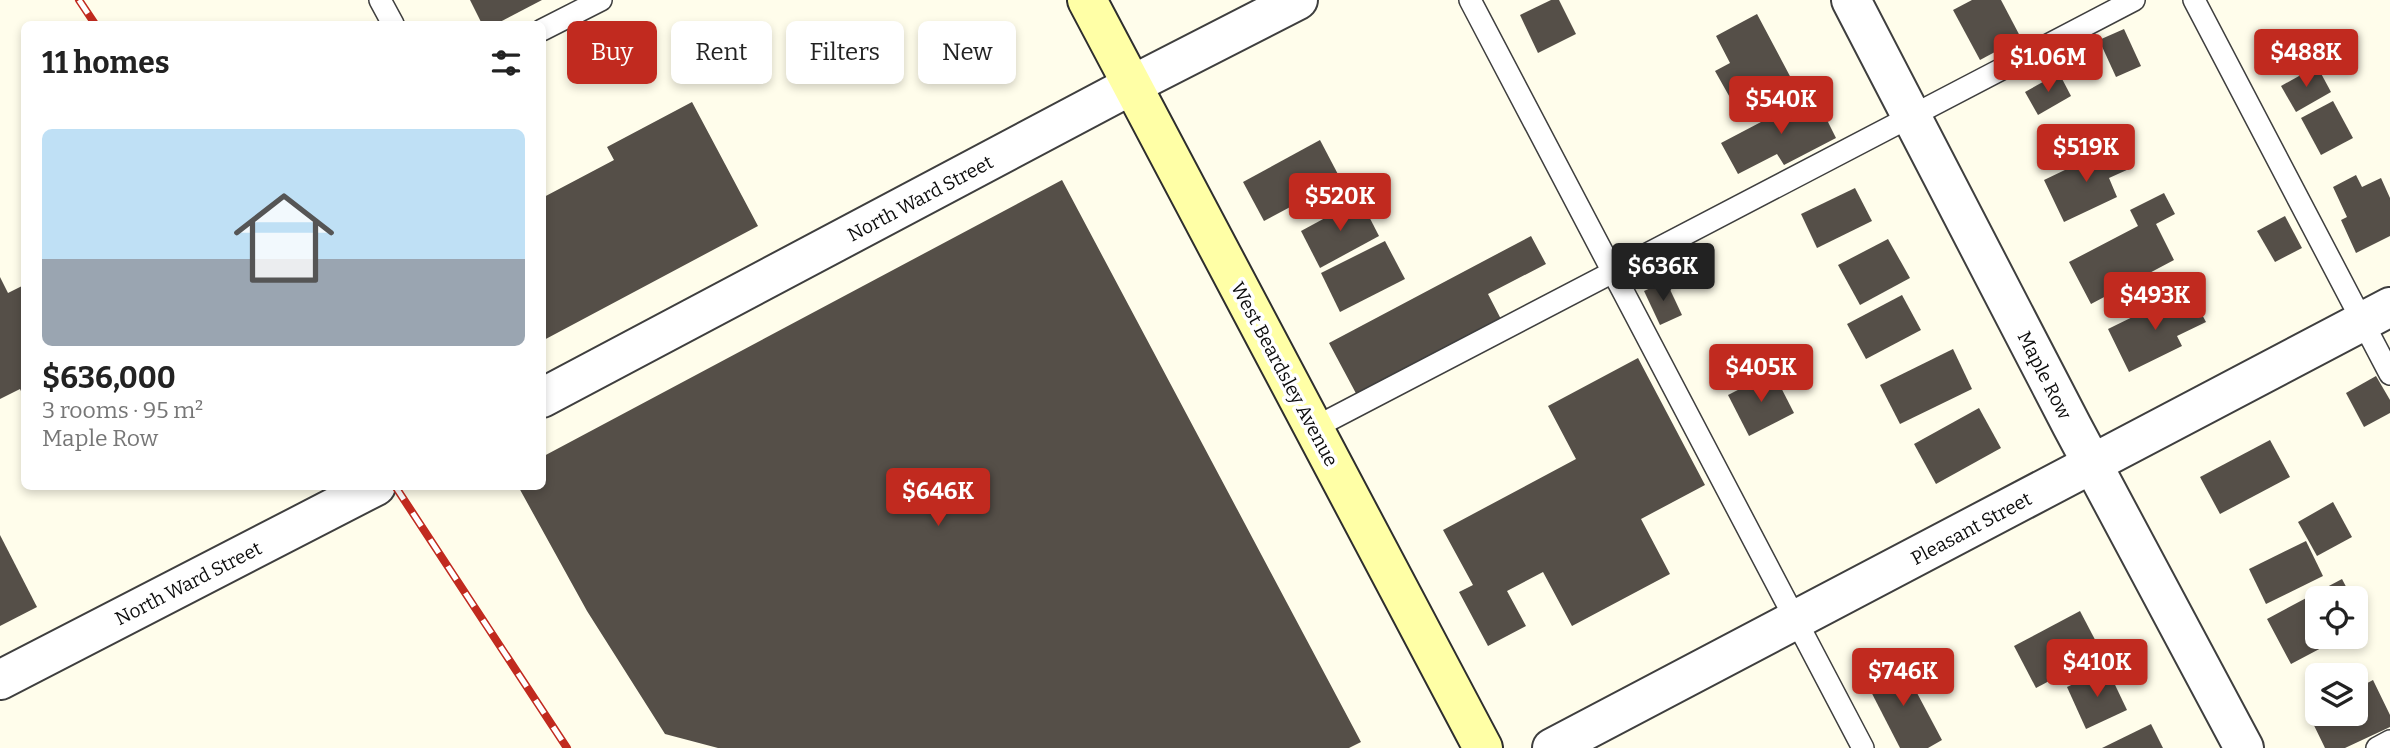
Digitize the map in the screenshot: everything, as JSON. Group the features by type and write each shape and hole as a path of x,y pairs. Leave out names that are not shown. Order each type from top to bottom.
{"main road":[{"name":"West Beardsley Avenue","path":"1087,0 1483,748"}],"street":[{"name":"North Ward Street","path":"546,396 1132,85 1298,0"},
{"name":"Maple Row","path":"1851,0 2092,464 2244,748"},
{"name":"Pleasant Street","path":"1552,748 2376,314"},
{"name":"North Ward Street","path":"0,680 368,490"}],"lane":[{"path":"380,0 391,21"},
{"path":"546,28 601,0"},
{"path":"1470,0 1863,748"},
{"path":"1314,428 2134,0"},
{"path":"2194,0 2376,314 2390,373"},
{"path":"2376,748 2390,741"}],"building":[{"path":"470,0 542,0 502,21 480,21"},
{"path":"1551,0 1559,0 1576,34 1538,53 1520,15"},
{"path":"1972,0 2001,0 2021,38 1980,60 1953,10"},
{"path":"1757,14 1792,80 1737,110 1715,71 1730,63 1716,36"},
{"path":"2124,29 2141,66 2116,77 2099,40"},
{"path":"2317,66 2331,92 2296,112 2281,86"},
{"path":"2059,73 2071,96 2038,115 2025,92"},
{"path":"1814,94 1836,138 1784,165 1777,154 1738,174 1721,143"},
{"path":"2333,101 2353,138 2321,155 2301,118"},
{"path":"692,102 758,226 546,339 546,196 614,160 607,147"},
{"path":"1320,140 1341,180 1264,221 1243,182"},
{"path":"2117,145 2129,169 2109,178 2117,197 2064,222 2044,180"},
{"path":"2356,175 2362,187 2381,178 2390,198 2390,236 2356,253 2341,220 2347,217 2333,187"},
{"path":"1062,180 1361,742 1349,748 718,748 665,734 587,611 520,490 546,490 546,455"},
{"path":"1855,188 1872,221 1817,248 1801,214"},
{"path":"2164,193 2175,214 2156,224 2174,260 2091,304 2069,262 2138,226 2130,210"},
{"path":"1360,199 1379,236 1320,268 1301,231"},
{"path":"2285,216 2302,248 2275,262 2257,231"},
{"path":"1531,236 1546,264 1488,294 1503,323 1359,399 1329,343"},
{"path":"1888,239 1910,278 1860,305 1838,265"},
{"path":"1385,241 1405,279 1340,312 1321,273"},
{"path":"0,277 8,293 21,286 21,391 20,389 0,399"},
{"path":"1666,281 1682,315 1660,325 1644,291"},
{"path":"2191,294 2206,322 2177,336 2182,346 2129,372 2108,329 2161,303 2164,308"},
{"path":"1902,295 1921,330 1866,359 1847,324"},
{"path":"1953,349 1972,389 1900,424 1880,385"},
{"path":"1638,358 1705,485 1641,519 1670,574 1572,626 1543,572 1507,591 1526,626 1488,646 1459,592 1473,585 1443,530 1576,459 1548,406"},
{"path":"1773,372 1794,413 1749,436 1728,395"},
{"path":"2376,376 2390,400 2390,413 2364,427 2346,393"},
{"path":"1979,408 2001,448 1936,484 1914,444"},
{"path":"2270,440 2290,477 2220,514 2200,477"},
{"path":"2333,502 2352,537 2317,556 2298,522"},
{"path":"0,535 37,607 0,626"},
{"path":"2306,541 2323,576 2266,604 2249,569"},
{"path":"2342,579 2346,586 2329,586"},
{"path":"2305,599 2305,649 2319,649 2291,664 2267,619"},
{"path":"2080,611 2102,653 2036,688 2014,646"},
{"path":"1900,661 1942,740 1928,748 1900,748 1865,680"},
{"path":"2107,668 2127,710 2086,729 2067,687"},
{"path":"2373,680 2390,715 2390,727 2345,748 2325,748 2314,726 2368,726 2368,683"},
{"path":"2151,724 2163,748 2102,748"}],"railway":[{"path":"79,0 93,21"},
{"path":"398,490 567,748"}]}
